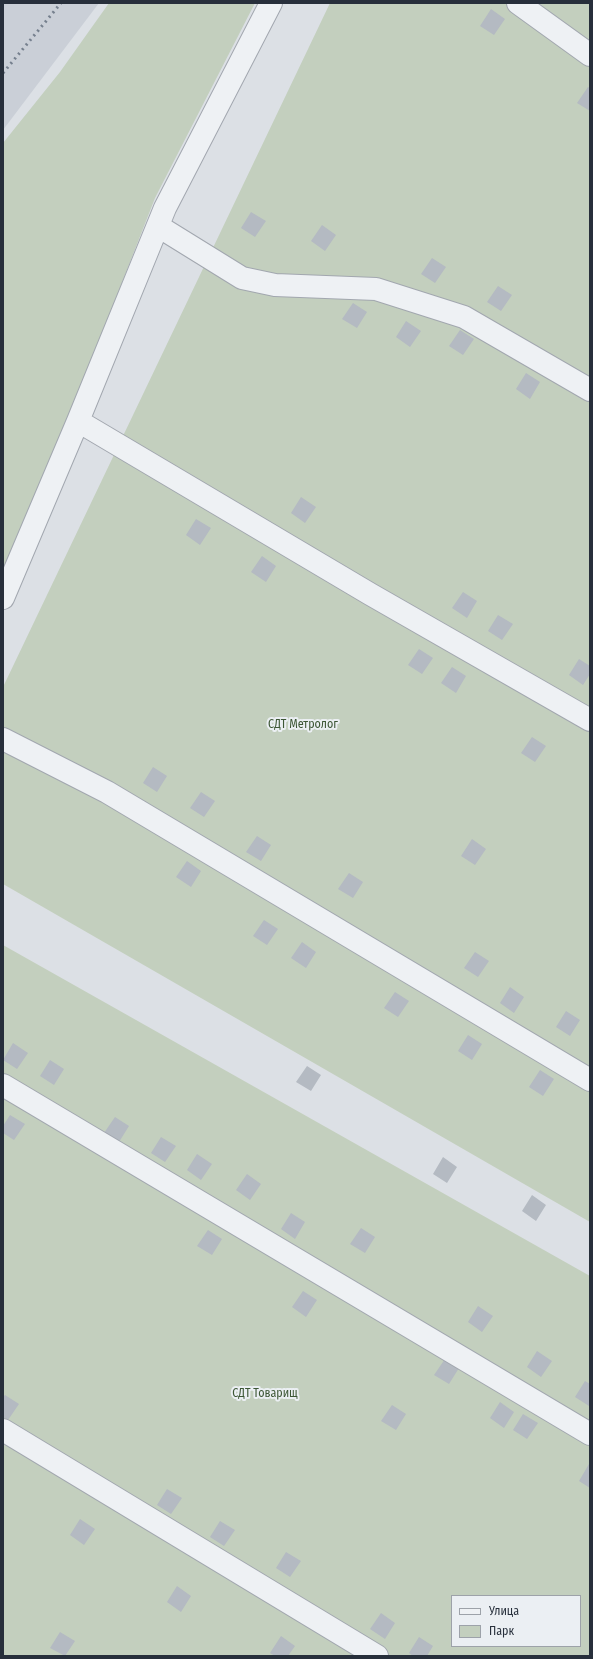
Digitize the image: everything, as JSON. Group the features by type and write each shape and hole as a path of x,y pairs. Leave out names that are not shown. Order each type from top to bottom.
{"street":[{"path":"3,598 169,201 271,3"},
{"path":"518,3 590,55"},
{"path":"158,226 242,278 275,285 376,289 464,317 590,390"},
{"path":"78,421 370,594 590,720"},
{"path":"3,739 107,792 590,1080"},
{"path":"3,1084 590,1434"},
{"path":"3,1430 377,1656"}],"shaded area":[{"path":"3,3 99,3 3,130"}],"green space":[{"path":"109,3 255,3 155,198 79,393 3,577 3,143 60,72"},
{"name":"СДТ Метролог","path":"330,3 590,3 590,1222 3,884 3,687"},
{"name":"СДТ Товарищ","path":"3,945 590,1276 590,1656 3,1656"}],"building":[{"path":"491,9 505,19 494,35 480,26"},
{"path":"588,87 590,88 590,111 577,103"},
{"path":"251,212 266,221 255,237 241,228"},
{"path":"322,225 336,235 325,251 311,241"},
{"path":"432,258 446,267 435,283 421,274"},
{"path":"498,286 512,295 501,311 487,302"},
{"path":"353,303 367,312 357,328 342,319"},
{"path":"406,321 421,331 410,347 396,337"},
{"path":"460,330 474,339 463,355 449,346"},
{"path":"526,373 540,382 530,399 516,389"},
{"path":"301,497 316,507 305,523 291,513"},
{"path":"196,519 211,528 200,545 186,535"},
{"path":"262,556 276,566 266,582 251,572"},
{"path":"463,592 477,601 467,618 452,608"},
{"path":"498,615 513,624 502,640 488,631"},
{"path":"419,649 433,658 422,674 408,665"},
{"path":"579,659 590,666 590,674 583,685 569,675"},
{"path":"452,667 466,676 456,693 441,683"},
{"path":"532,737 546,746 535,762 521,753"},
{"path":"153,767 167,776 157,792 143,783"},
{"path":"201,792 215,801 204,817 190,808"},
{"path":"257,836 271,845 261,861 246,852"},
{"path":"472,839 486,849 475,865 461,856"},
{"path":"187,861 201,871 191,887 176,877"},
{"path":"349,873 363,882 353,898 338,889"},
{"path":"264,920 278,929 267,945 253,936"},
{"path":"302,942 316,952 306,968 291,958"},
{"path":"475,952 489,961 478,977 464,968"},
{"path":"510,987 524,997 514,1013 500,1003"},
{"path":"395,992 409,1001 398,1017 384,1008"},
{"path":"566,1011 580,1020 570,1036 556,1027"},
{"path":"468,1035 482,1044 472,1060 458,1051"},
{"path":"13,1043 28,1053 17,1069 3,1060"},
{"path":"50,1060 64,1069 54,1085 40,1076"},
{"path":"307,1066 321,1075 311,1091 296,1082"},
{"path":"540,1070 554,1079 543,1096 529,1087"},
{"path":"10,1115 25,1124 14,1140 3,1133 3,1126"},
{"path":"115,1117 129,1126 119,1142 104,1133"},
{"path":"161,1137 176,1146 165,1162 151,1153"},
{"path":"197,1154 212,1164 201,1180 187,1170"},
{"path":"443,1157 457,1167 447,1183 433,1174"},
{"path":"247,1174 261,1184 250,1200 236,1190"},
{"path":"532,1195 546,1205 536,1221 522,1211"},
{"path":"291,1213 305,1222 295,1239 281,1229"},
{"path":"361,1228 375,1237 365,1253 350,1244"},
{"path":"208,1230 222,1239 212,1255 197,1246"},
{"path":"303,1291 317,1300 306,1317 292,1307"},
{"path":"478,1306 493,1316 482,1332 468,1322"},
{"path":"537,1351 552,1361 541,1377 527,1367"},
{"path":"445,1359 459,1368 449,1384 434,1375"},
{"path":"585,1381 590,1384 589,1406 575,1397"},
{"path":"5,1395 19,1404 8,1420 3,1417 3,1397"},
{"path":"500,1402 514,1412 504,1428 490,1418"},
{"path":"392,1405 406,1414 396,1430 381,1421"},
{"path":"523,1414 538,1423 527,1439 513,1430"},
{"path":"589,1464 590,1465 590,1488 579,1481"},
{"path":"167,1489 182,1498 171,1514 157,1505"},
{"path":"80,1519 95,1529 84,1545 70,1535"},
{"path":"220,1521 235,1530 224,1546 210,1537"},
{"path":"286,1552 301,1561 290,1577 276,1568"},
{"path":"177,1586 191,1596 181,1612 167,1602"},
{"path":"381,1613 395,1623 385,1639 370,1629"},
{"path":"60,1632 75,1641 65,1656 50,1648"},
{"path":"281,1636 295,1646 288,1656 275,1656 270,1653"},
{"path":"419,1637 433,1646 427,1656 413,1656 409,1653"}],"railway":[{"path":"3,73 61,3"}]}
